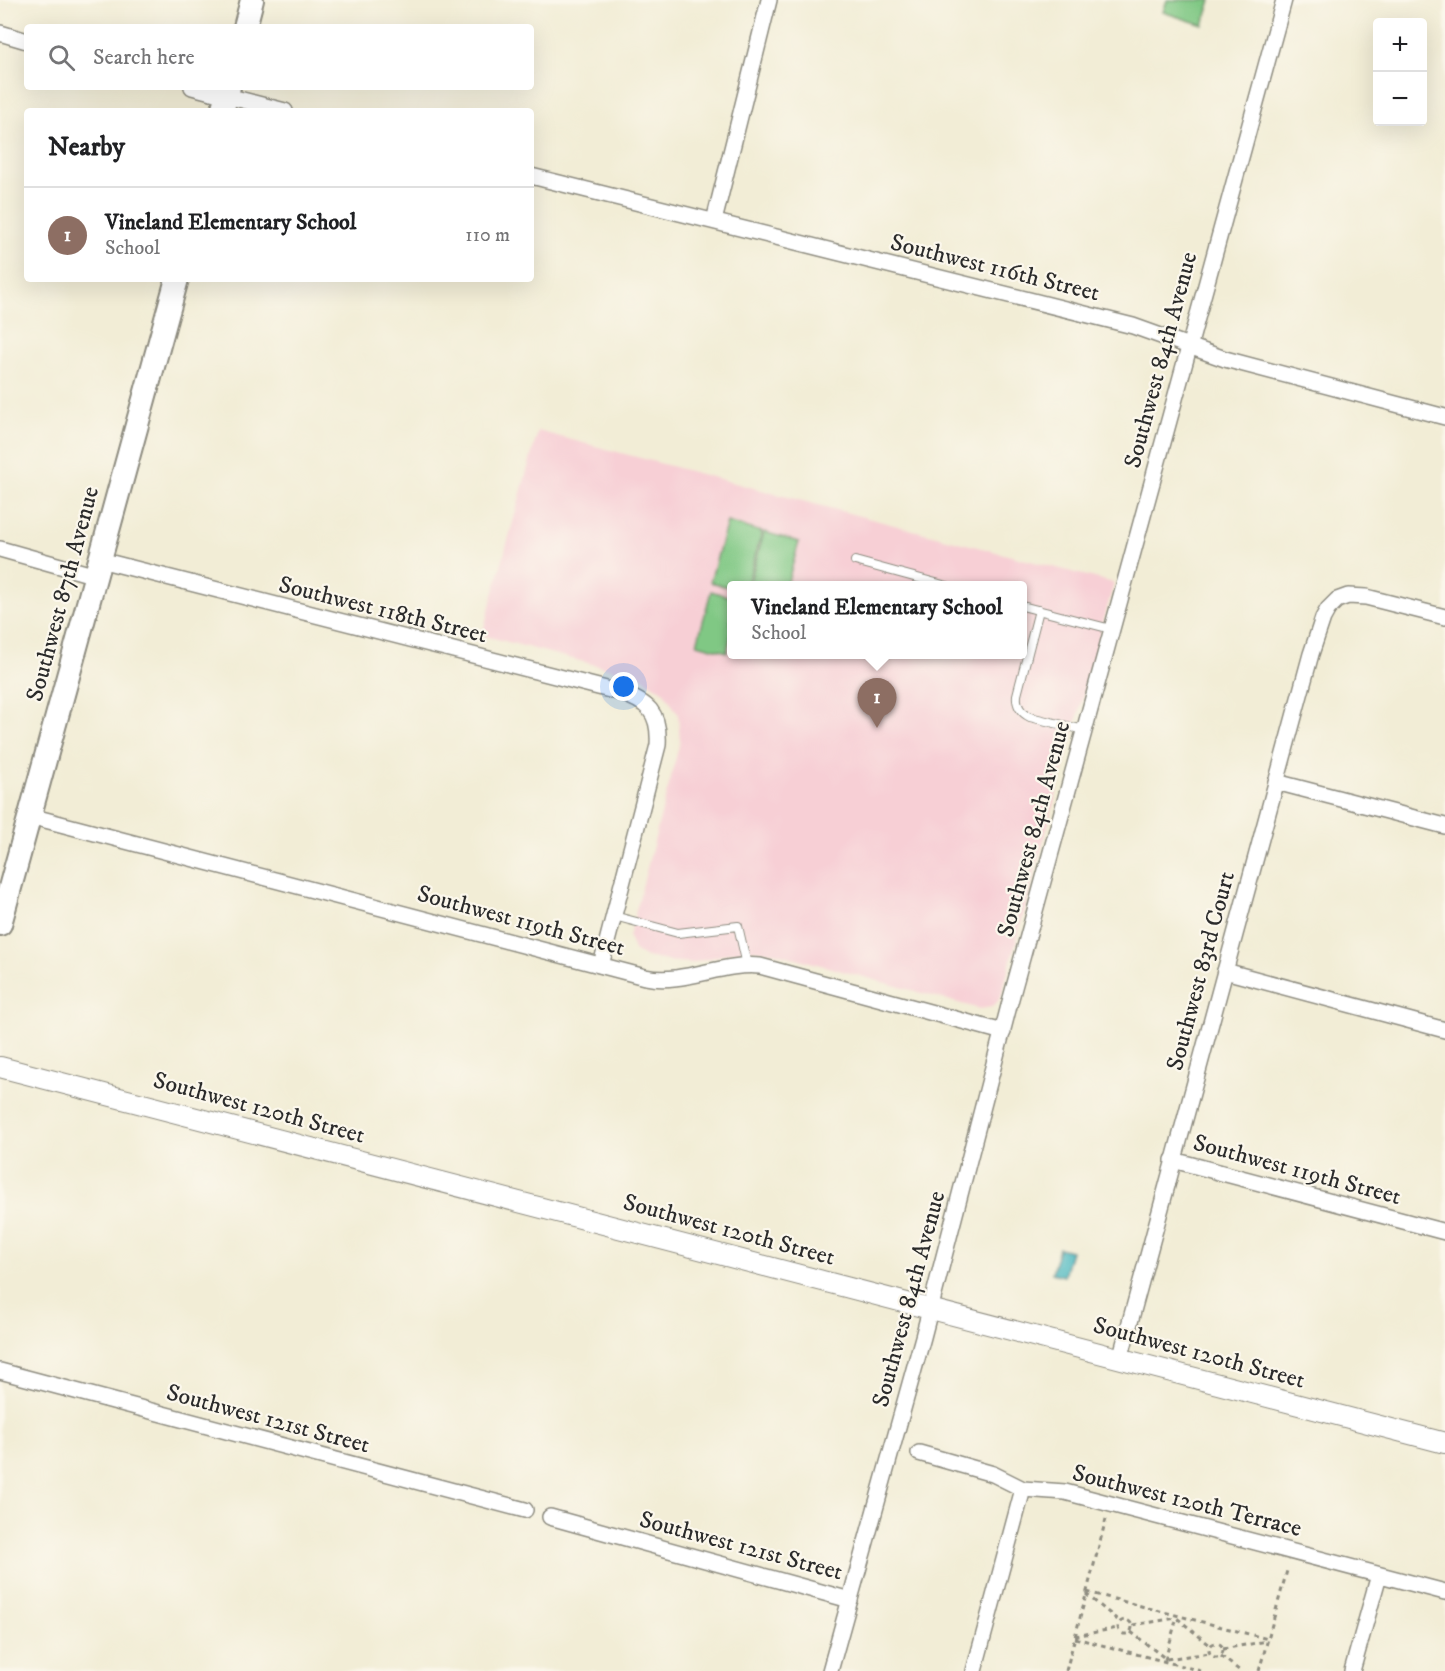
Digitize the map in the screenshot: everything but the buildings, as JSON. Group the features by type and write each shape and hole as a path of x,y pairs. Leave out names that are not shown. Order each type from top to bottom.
{"main road":[{"path":"246,24 252,0"},
{"name":"Southwest 87th Avenue","path":"0,924 176,282"}],"street":[{"path":"714,221 769,0"},
{"name":"Southwest 84th Avenue","path":"830,1671 930,1309 1111,629 1284,0"},
{"path":"0,33 24,40"},
{"path":"201,90 271,108"},
{"name":"Southwest 116th Street","path":"534,177 1121,323 1225,359 1445,417"},
{"name":"Southwest 118th Street","path":"0,549 98,568 618,692 638,699 651,710 657,725 658,745 614,916"},
{"name":"Southwest 83rd Court","path":"1120,1359 1318,630 1328,609 1337,600 1348,596 1366,597 1445,617"},
{"path":"1276,782 1445,826"},
{"name":"Southwest 119th Street","path":"30,816 645,977 660,979 747,964 777,970 1003,1032"},
{"path":"601,965 614,916"},
{"path":"1225,971 1445,1030"},
{"name":"Southwest 120th Street","path":"0,1067 1445,1443"},
{"name":"Southwest 119th Street","path":"1173,1160 1445,1232"},
{"name":"Southwest 121st Street","path":"0,1371 525,1510"},
{"name":"Southwest 120th Terrace","path":"919,1453 993,1474 1023,1489 1065,1492 1445,1592"},
{"path":"974,1671 1023,1489"},
{"name":"Southwest 121st Street","path":"550,1517 850,1600"},
{"path":"1352,1671 1379,1575"}],"lane":[{"path":"855,561 932,581"},
{"path":"1027,607 1111,629"},
{"path":"1027,656 1039,610"},
{"path":"1026,659 1017,695 1018,705 1025,715 1084,730"},
{"path":"614,916 678,933 738,926 747,964"}],"path":[{"path":"1066,1671 1106,1520"},
{"path":"1259,1671 1288,1567"},
{"path":"1086,1593 1268,1640"},
{"path":"1086,1593 1120,1622"},
{"path":"1133,1626 1177,1617"},
{"path":"1177,1617 1211,1646"},
{"path":"1165,1661 1177,1617"},
{"path":"1120,1622 1127,1620 1133,1626"},
{"path":"1118,1628 1120,1622"},
{"path":"1118,1628 1125,1635 1131,1632 1133,1626"},
{"path":"1075,1637 1118,1628"},
{"path":"1131,1632 1165,1661"},
{"path":"1075,1637 1201,1671"},
{"path":"1223,1649 1268,1640"},
{"path":"1211,1646 1219,1644 1223,1649"},
{"path":"1210,1653 1211,1646"},
{"path":"1221,1656 1223,1649"},
{"path":"1165,1661 1210,1653 1215,1657 1221,1656 1240,1671"}],"shaded area":[{"path":"538,431 1114,583 1002,993 992,1007 980,1009 777,953 754,950 729,953 692,963 646,957 634,950 629,937 680,742 678,714 664,692 641,677 482,635"}],"green space":[{"path":"1167,0 1211,0 1203,25 1163,12"},
{"path":"727,522 762,532 748,581 727,581 727,587 710,582"},
{"path":"764,532 799,542 788,581 750,581"},
{"path":"711,591 727,596 727,652 697,644"}],"water":[{"path":"1059,1248 1071,1251 1064,1276 1052,1273"}],"place":[{"name":"Vineland Elementary School","path":"877,728"}]}
